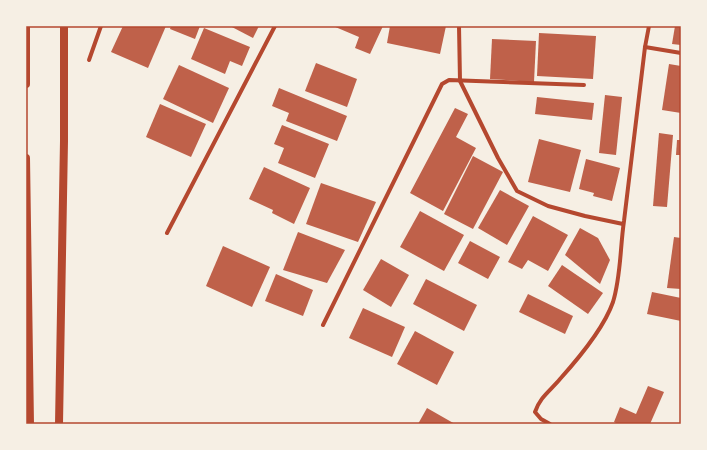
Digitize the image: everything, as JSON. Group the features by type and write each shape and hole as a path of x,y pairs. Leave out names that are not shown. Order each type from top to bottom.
{"main road":[{"path":"26,26 26,84"},
{"path":"58,424 64,141 64,26"},
{"path":"26,158 30,424"}],"street":[{"path":"89,60 101,26"},
{"path":"167,233 275,26"},
{"path":"459,26 460,80 498,158 517,191 548,206 623,224"},
{"path":"550,424 541,419 535,412 538,403 581,355 605,319 613,303 618,282 623,224 645,47 649,26"},
{"path":"645,47 681,53"},
{"path":"323,325 442,84 449,80 460,80 584,85"}],"building":[{"path":"123,26 166,26 148,68 111,52"},
{"path":"171,26 200,26 195,39 170,29"},
{"path":"230,26 259,26 253,38"},
{"path":"333,26 383,26 370,54 355,48 359,37"},
{"path":"390,26 446,26 440,54 387,43"},
{"path":"675,26 681,26 681,45 672,44"},
{"path":"204,28 250,47 242,66 230,61 225,74 191,59"},
{"path":"539,33 596,36 593,79 537,76"},
{"path":"492,39 536,41 534,82 490,79"},
{"path":"316,63 357,79 347,107 305,91"},
{"path":"669,64 681,66 681,113 662,110"},
{"path":"179,65 229,88 213,123 163,99"},
{"path":"279,88 347,116 337,141 286,121 289,113 272,106"},
{"path":"605,95 622,97 616,155 599,153"},
{"path":"537,97 594,103 592,120 535,114"},
{"path":"160,104 206,124 191,157 146,137"},
{"path":"455,108 468,114 456,137 476,148 443,211 410,193"},
{"path":"282,125 329,144 315,178 278,163 284,148 274,144"},
{"path":"659,133 673,135 667,207 653,206"},
{"path":"539,139 581,150 570,192 528,182"},
{"path":"677,140 681,140 681,155 676,155"},
{"path":"473,156 503,172 473,229 444,214"},
{"path":"586,159 620,168 612,201 593,196 594,193 579,189"},
{"path":"264,167 310,188 294,224 272,213 273,210 249,199"},
{"path":"321,183 376,202 358,242 306,224"},
{"path":"500,190 529,206 507,245 478,228"},
{"path":"420,211 464,235 444,271 400,247"},
{"path":"533,216 568,235 548,271 528,260 522,269 508,262"},
{"path":"580,228 598,238 610,260 600,284 565,255"},
{"path":"298,232 345,250 327,283 283,270"},
{"path":"674,237 681,238 681,289 667,288"},
{"path":"470,241 500,257 488,279 458,263"},
{"path":"223,246 270,267 252,307 206,286"},
{"path":"381,259 409,275 391,307 363,290"},
{"path":"562,265 603,293 588,314 548,286"},
{"path":"276,274 313,290 303,316 265,301"},
{"path":"426,279 477,305 464,331 413,304"},
{"path":"652,292 681,298 681,321 647,314"},
{"path":"528,294 573,316 565,334 519,312"},
{"path":"363,308 405,327 392,357 349,338"},
{"path":"415,331 454,352 437,385 397,364"},
{"path":"648,386 664,392 650,424 618,424 614,422 620,407 636,414"},
{"path":"427,408 455,424 418,424"}]}
